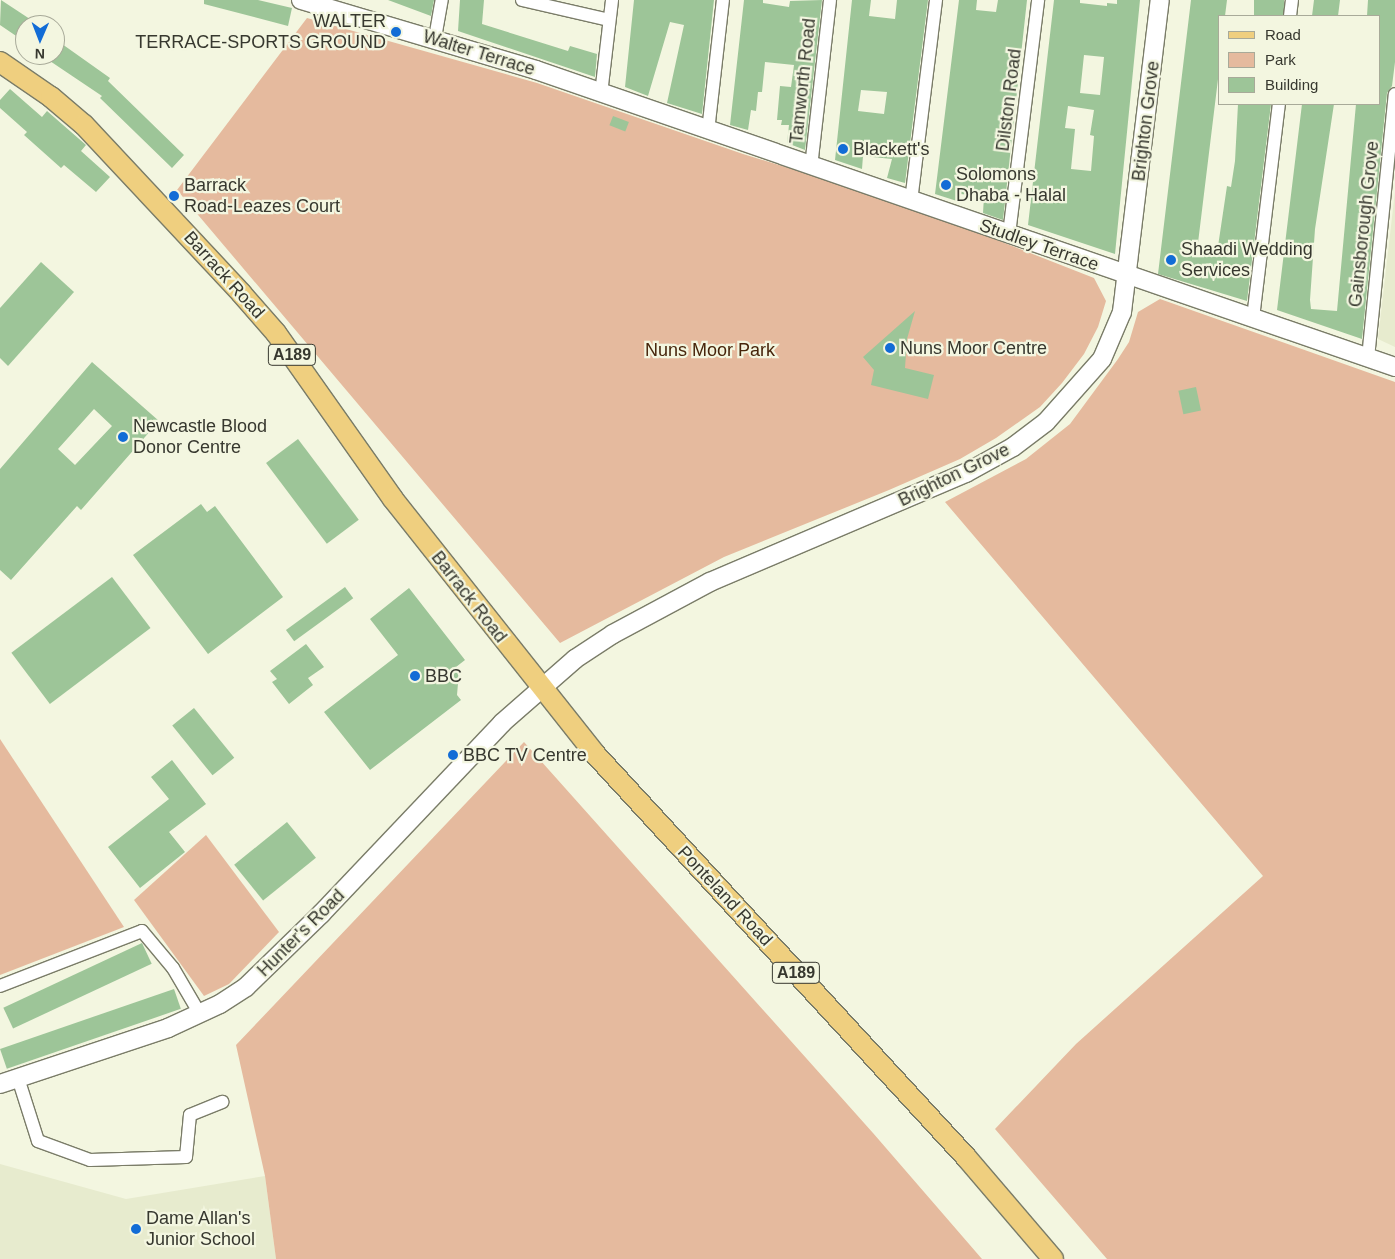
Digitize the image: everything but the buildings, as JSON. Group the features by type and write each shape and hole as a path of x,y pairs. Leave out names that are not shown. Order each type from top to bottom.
{"main road":[{"name":"Barrack Road","path":"0,62 51,97 84,125 276,333 393,499 540,687"},
{"name":"Ponteland Road","path":"540,687 595,754 959,1150 1053,1259"}],"street":[{"name":"Walter Terrace","path":"301,0 434,38 654,113"},
{"path":"434,38 442,0"},
{"path":"522,0 609,20"},
{"path":"601,94 612,0"},
{"path":"708,131 723,0"},
{"name":"Tamworth Road","path":"811,167 830,0"},
{"path":"911,200 936,0"},
{"name":"Dilston Road","path":"1009,234 1018,176 1038,0"},
{"name":"Brighton Grove","path":"540,687 582,654 672,601 762,559 966,473 1032,434 1064,405 1102,359 1118,327 1128,277 1160,0"},
{"path":"1290,15 1292,0"},
{"name":"Gainsborough Grove","path":"1368,358 1395,94"},
{"path":"1253,318 1279,105"},
{"name":"Studley Terrace","path":"654,113 1395,367"},
{"name":"Hunter's Road","path":"0,1084 168,1028 200,1014 246,987 277,959 490,735 540,687"},
{"path":"0,986 142,931 172,968 200,1014"},
{"path":"18,1078 38,1141 90,1160 186,1158 190,1115 223,1102"}],"shaded area":[{"path":"1395,191 1395,347 1378,339"},
{"name":"Dame Allan's Junior School","path":"0,1164 126,1199 265,1176 276,1259 0,1259"}],"green space":[{"name":"Nuns Moor Park","path":"307,18 537,83 743,154 905,204 1094,278 1106,301 1098,327 1084,354 1062,383 1040,407 996,438 960,459 724,557 560,643 177,190"},
{"path":"1160,299 1395,382 1395,1259 1107,1259 995,1129 1076,1044 1263,876 945,502 1026,459 1070,424 1129,342 1138,312"},
{"path":"0,739 124,927 0,975"},
{"path":"524,742 873,1133 982,1259 276,1259 265,1176 236,1045"},
{"path":"206,835 279,932 229,984 204,996 134,900"}],"place":[{"name":"WALTER TERRACE-SPORTS GROUND","path":"396,32"},
{"name":"Blackett's","path":"843,149"},
{"name":"Solomons Dhaba - Halal","path":"946,185"},
{"name":"Barrack Road-Leazes Court","path":"174,196"},
{"name":"Shaadi Wedding Services","path":"1171,260"},
{"name":"Nuns Moor Centre","path":"890,348"},
{"name":"Newcastle Blood Donor Centre","path":"123,437"},
{"name":"BBC","path":"415,676"},
{"name":"BBC TV Centre","path":"453,755"},
{"name":"Dame Allan's Junior School","path":"136,1229"}]}
